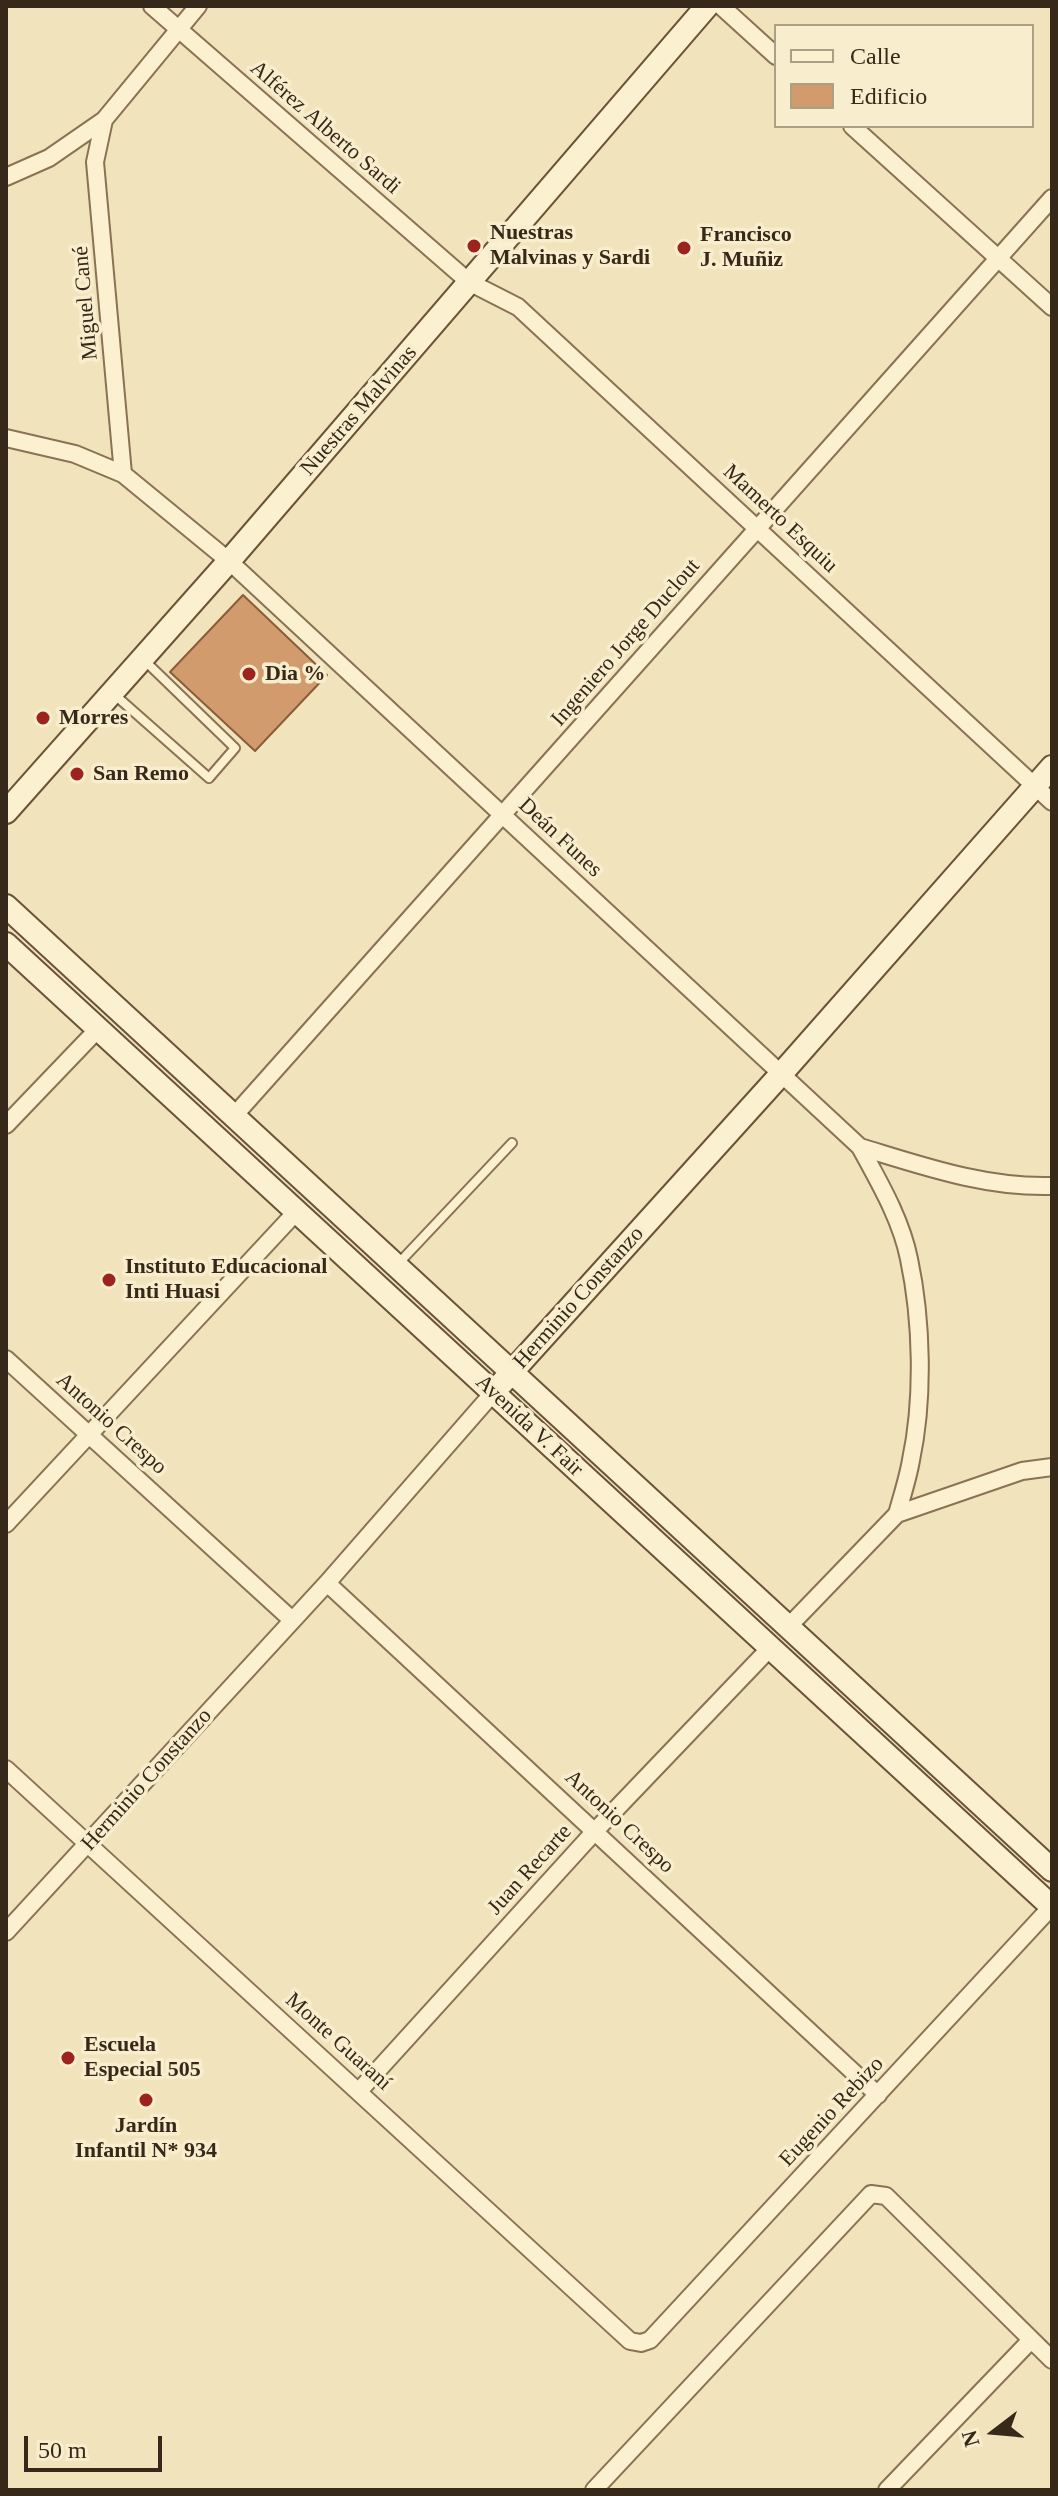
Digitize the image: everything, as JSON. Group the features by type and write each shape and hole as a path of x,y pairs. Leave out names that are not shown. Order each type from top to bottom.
{"main road":[{"name":"Nuestras Malvinas","path":"6,812 229,561 707,6"},
{"name":"Herminio Constanzo","path":"493,1393 782,1073 1052,767"},
{"name":"Avenida V. Fair","path":"6,906 1052,1870"},
{"name":"Avenida V. Fair","path":"6,944 1052,1907"}],"street":[{"name":"Alférez Alberto Sardi","path":"152,6 469,282"},
{"path":"6,177 49,158 104,120 198,6"},
{"path":"721,6 774,54"},
{"name":"Miguel Cané","path":"104,120 95,162 123,474"},
{"path":"854,128 1052,307"},
{"name":"Ingeniero Jorge Duclout","path":"233,1117 1052,198"},
{"name":"Mamerto Esquiu","path":"469,282 518,307 1052,802"},
{"path":"6,438 75,454 123,474"},
{"name":"Deán Funes","path":"123,474 229,561 860,1147"},
{"path":"6,1125 98,1029"},
{"path":"860,1147 973,1180 1022,1187 1052,1186"},
{"path":"860,1147 889,1200 909,1257 917,1322 919,1396 912,1458 897,1514"},
{"path":"6,1524 297,1211"},
{"name":"Antonio Crespo","path":"6,1359 292,1620"},
{"name":"Herminio Constanzo","path":"6,1932 327,1583 493,1393"},
{"path":"788,1627 897,1514 1022,1471 1052,1467"},
{"name":"Antonio Crespo","path":"327,1583 878,2095"},
{"name":"Juan Recarte","path":"359,2091 596,1830 771,1647"},
{"name":"Monte Guaraní","path":"6,1769 630,2341 641,2343"},
{"name":"Eugenio Rebizo","path":"641,2343 650,2340 1052,1907"},
{"path":"594,2490 871,2194 886,2196 1052,2360"},
{"path":"887,2490 1031,2340"}],"lane":[{"path":"111,692 209,778 235,748 142,658"},
{"path":"396,1265 512,1143"}],"building":[{"name":"Dia %","path":"243,595 327,675 255,751 170,672"}],"place":[{"name":"Nuestras Malvinas y Sardi","path":"474,246"},
{"name":"Francisco J. Muñiz","path":"684,248"},
{"name":"Dia %","path":"249,674"},
{"name":"Morres","path":"43,718"},
{"name":"San Remo","path":"77,774"},
{"name":"Instituto Educacional Inti Huasi","path":"109,1280"},
{"name":"Escuela Especial 505","path":"68,2058"},
{"name":"Jardín Infantil N* 934","path":"146,2100"}]}
